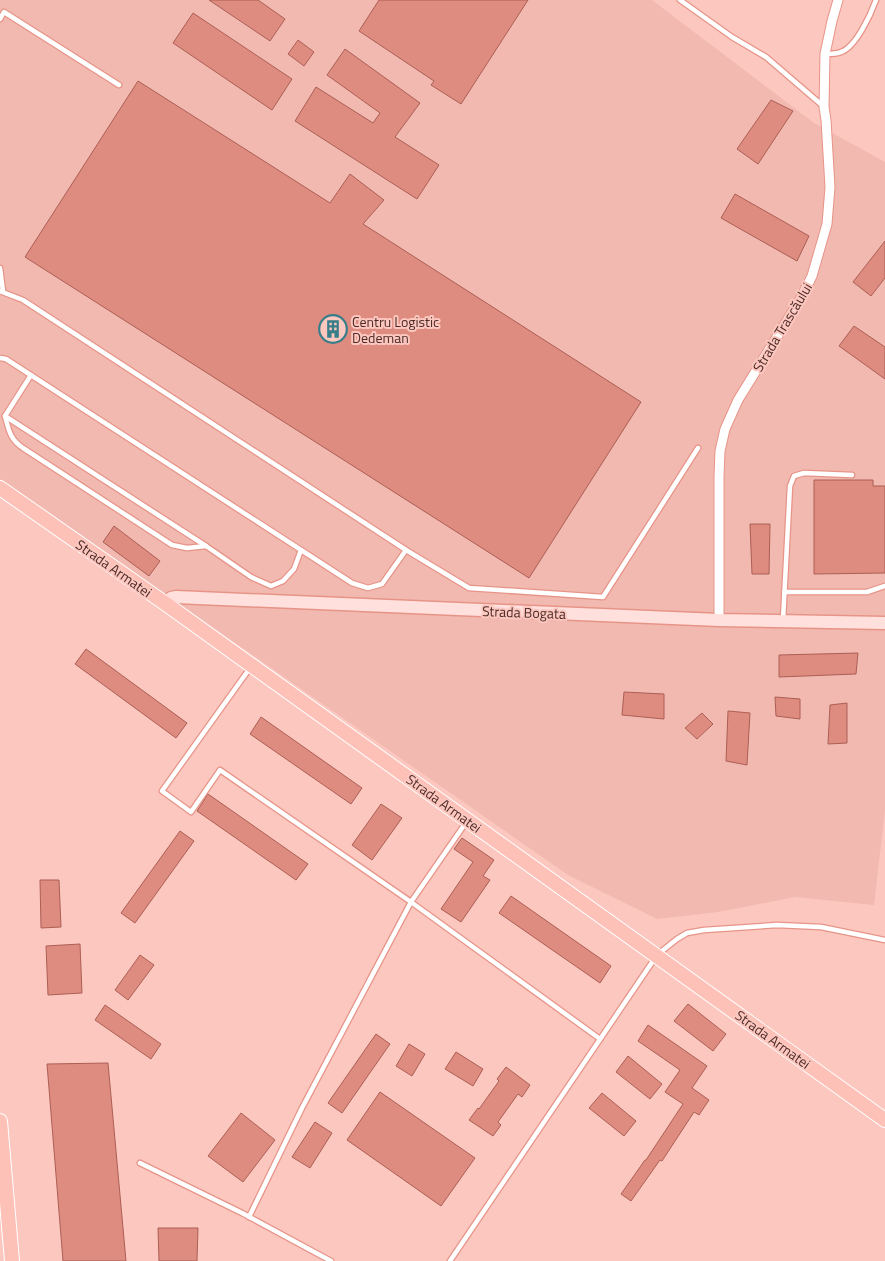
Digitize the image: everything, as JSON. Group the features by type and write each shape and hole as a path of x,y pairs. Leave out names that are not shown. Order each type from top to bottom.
{"main road":[{"name":"Strada Armatei","path":"0,488 166,604 885,1120"},
{"name":"Strada Bogata","path":"166,604 171,598 176,597 719,620 885,623"},
{"path":"0,1122 12,1261"}],"street":[{"name":"Strada Trascăului","path":"719,620 720,451 725,429 738,400 801,298 812,276 826,224 830,187 824,107 826,54 838,0"}],"lane":[{"path":"680,0 732,37 766,57 824,107"},
{"path":"826,54 842,52 850,47 859,36 876,0"},
{"path":"0,18 4,12 119,85"},
{"path":"0,268 1,291 23,300 406,550 469,588 603,597 698,448"},
{"path":"0,358 6,359 352,583 368,588 382,584 406,550"},
{"path":"31,376 5,416 14,442 172,545 187,548 206,546"},
{"path":"5,416 251,577 271,586 282,581 294,568 301,550"},
{"path":"783,621 790,486 794,476 804,473 852,475"},
{"path":"784,592 868,592 885,586"},
{"path":"252,666 162,791 191,812 220,770 411,902 600,1039"},
{"path":"249,1217 302,1108 411,902 467,820"},
{"path":"450,1261 657,955 676,939 687,933 704,930 778,925 821,928 885,940"},
{"path":"140,1163 249,1217 331,1261"}],"shaded area":[{"path":"0,0 652,0 814,123 885,162 885,810 874,905 795,897 718,912 657,919 568,875 0,479"}],"building":[{"path":"209,0 258,0 285,19 270,41"},
{"path":"379,0 528,0 461,104 431,85 434,81 359,31"},
{"path":"193,13 292,79 272,110 173,43"},
{"path":"298,40 314,52 304,66 288,54"},
{"path":"345,49 420,103 395,137 439,165 417,199 295,121 316,87 373,123 380,113 327,75"},
{"name":"Centru Logistic Dedeman","path":"138,81 330,203 350,174 384,200 363,224 641,402 529,578 25,257"},
{"path":"771,100 793,111 758,164 737,149"},
{"path":"735,194 809,236 797,261 721,218"},
{"path":"885,241 885,278 871,296 853,282"},
{"path":"854,326 885,347 885,379 839,346"},
{"path":"814,480 873,480 873,486 885,486 885,573 814,574"},
{"path":"750,524 770,524 769,574 752,574"},
{"path":"114,526 160,561 149,576 103,542"},
{"path":"86,649 187,723 176,738 75,664"},
{"path":"858,653 856,674 779,677 779,655"},
{"path":"624,692 664,694 664,719 622,715"},
{"path":"775,697 800,699 800,719 776,716"},
{"path":"847,703 847,743 828,744 830,705"},
{"path":"728,711 750,713 747,765 726,761"},
{"path":"702,713 713,724 697,739 685,728"},
{"path":"261,717 362,788 351,804 250,734"},
{"path":"208,794 308,864 296,880 197,811"},
{"path":"381,804 402,818 372,860 352,845"},
{"path":"180,831 194,841 135,923 121,913"},
{"path":"462,838 494,860 483,876 490,880 461,922 441,909 473,862 454,849"},
{"path":"40,880 59,880 61,927 41,928"},
{"path":"511,896 611,966 600,983 499,913"},
{"path":"80,944 82,993 48,995 46,946"},
{"path":"140,955 154,965 128,1000 115,990"},
{"path":"688,1004 726,1034 713,1051 674,1021"},
{"path":"105,1005 161,1044 151,1059 95,1020"},
{"path":"648,1025 707,1066 692,1088 709,1100 699,1115 694,1112 662,1161 660,1160 631,1201 621,1194 683,1104 665,1092 680,1070 638,1041"},
{"path":"376,1034 390,1044 342,1113 328,1103"},
{"path":"409,1044 425,1054 412,1076 396,1066"},
{"path":"456,1052 483,1069 473,1086 445,1069"},
{"path":"628,1056 662,1084 650,1099 616,1072"},
{"path":"108,1063 126,1261 63,1261 47,1064"},
{"path":"506,1067 530,1085 522,1097 518,1094 498,1122 501,1125 493,1136 469,1120 499,1081 497,1079"},
{"path":"380,1092 475,1158 441,1206 347,1140"},
{"path":"602,1093 636,1121 624,1136 589,1108"},
{"path":"241,1113 275,1140 243,1182 208,1156"},
{"path":"315,1122 332,1133 310,1168 292,1157"},
{"path":"158,1228 198,1228 197,1261 159,1261"}],"place":[{"name":"Centru Logistic Dedeman","path":"333,329"}]}
